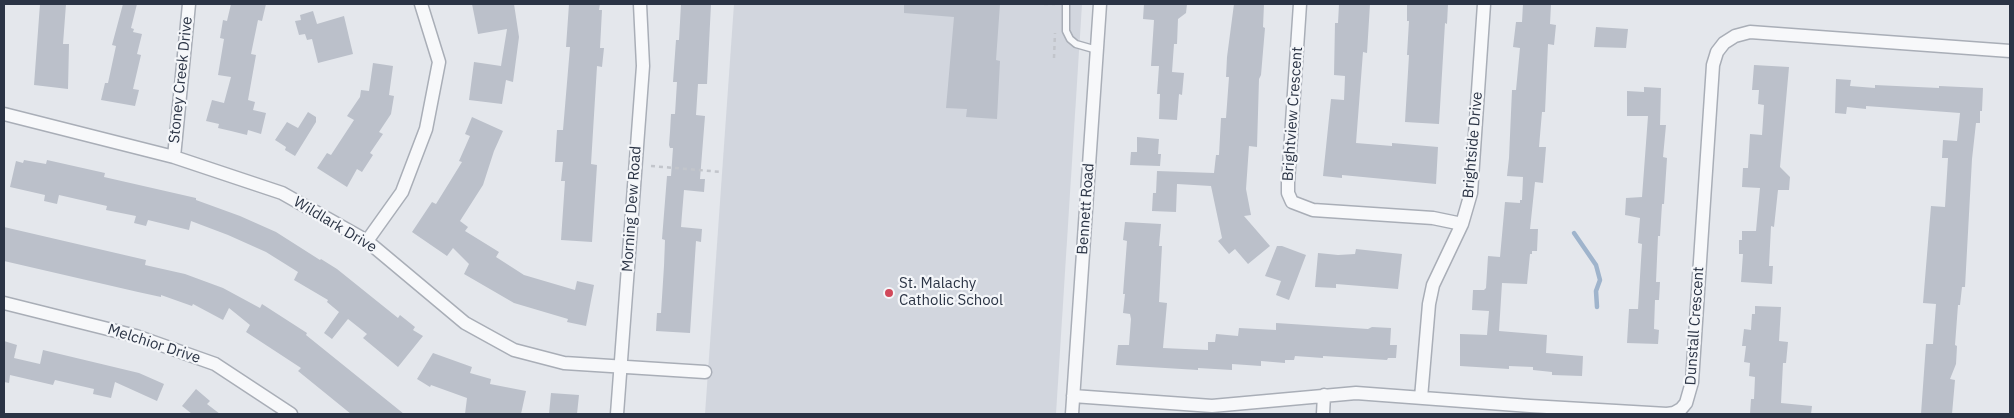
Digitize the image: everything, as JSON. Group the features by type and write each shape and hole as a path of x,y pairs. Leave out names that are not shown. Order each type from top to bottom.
{"street":[{"name":"Stoney Creek Drive","path":"174,156 189,4"},
{"path":"367,241 402,192 426,129 439,62 421,4"},
{"name":"Morning Dew Road","path":"616,414 643,66 640,4"},
{"name":"Bennett Road","path":"1072,414 1100,4"},
{"name":"Brightview Crescent","path":"1300,4 1288,182 1288,193 1292,202 1313,210 1433,218 1462,224"},
{"name":"Brightside Drive","path":"1421,398 1429,304 1433,285 1462,224 1471,193 1484,4"},
{"name":"Dunstall Crescent","path":"1073,396 1212,406 1324,394 1356,393 1530,410 1666,414 1681,409 1686,403 1692,382 1713,65 1717,52 1724,43 1734,36 1750,32 2010,51"},
{"name":"Wildlark Drive","path":"4,114 174,156 282,193 367,241 465,323 514,350 564,363 705,372"},
{"name":"Melchior Drive","path":"4,303 136,336 215,364 277,410 291,414"},
{"path":"1323,414 1324,394"}],"lane":[{"path":"1062,4 1066,31 1070,39 1076,44 1097,50"}],"path":[{"path":"1044,4 1062,4"},
{"path":"651,166 722,172"}],"shaded area":[{"name":"St. Malachy Catholic School","path":"734,4 1082,4 1056,414 705,414"}],"building":[{"path":"40,4 66,4 63,44 69,44 68,89 34,85"},
{"path":"123,4 137,4 131,28 134,29 133,32 142,34 137,54 141,55 133,89 139,90 135,106 101,100 105,83 108,83 116,46 112,45"},
{"path":"231,4 266,4 262,21 258,20 251,54 256,55 248,100 255,102 253,110 266,113 261,134 248,130 247,135 218,128 219,124 206,121 212,100 224,103 231,77 218,75 224,39 220,38 223,20 227,21"},
{"path":"472,4 514,4 519,37 513,82 506,80 502,104 469,100 474,62 501,66 507,29 478,34"},
{"path":"569,4 600,4 599,10 602,10 600,48 604,48 602,67 597,66 591,164 597,165 592,242 561,240 565,181 561,181 563,162 555,162 557,130 563,130 570,47 566,47"},
{"path":"681,4 711,4 707,84 698,84 696,115 705,116 700,179 705,179 704,192 684,190 681,227 702,229 701,242 696,241 690,333 656,331 657,313 661,313 665,240 662,239 667,176 671,176 673,148 670,148 669,145 671,114 675,114 677,82 673,82 676,40 679,40"},
{"path":"904,4 1000,4 996,60 1000,61 997,119 966,117 967,109 946,108 954,17 904,13"},
{"path":"1144,4 1187,4 1186,13 1178,19 1177,44 1174,44 1172,72 1184,73 1182,95 1179,94 1177,120 1159,119 1160,94 1157,94 1159,66 1151,66 1154,20 1143,19"},
{"path":"1234,4 1264,4 1263,27 1265,28 1261,75 1259,79 1257,147 1249,146 1246,189 1251,215 1244,216 1270,246 1248,264 1235,249 1229,254 1218,241 1222,238 1211,186 1177,184 1176,212 1152,211 1153,193 1156,193 1157,171 1214,173 1216,155 1219,155 1221,118 1226,118 1229,77 1226,77 1227,57"},
{"path":"1339,4 1370,4 1367,53 1363,52 1356,143 1392,146 1392,143 1438,147 1436,184 1342,175 1342,178 1323,176 1331,99 1344,100 1345,76 1334,75 1335,23 1338,23"},
{"path":"1407,4 1448,4 1447,24 1445,23 1439,124 1405,122 1409,55 1407,55 1409,21 1407,21"},
{"path":"1523,4 1551,4 1550,24 1556,25 1554,45 1548,44 1545,112 1542,112 1539,147 1546,147 1543,183 1535,182 1530,229 1538,229 1537,251 1532,251 1532,254 1530,254 1527,284 1502,283 1499,331 1547,335 1546,353 1583,356 1582,376 1552,375 1552,372 1533,370 1533,367 1509,366 1509,369 1460,366 1460,334 1487,335 1489,311 1472,310 1473,290 1484,290 1486,288 1488,256 1500,257 1505,202 1520,203 1520,200 1522,200 1523,177 1507,176 1512,90 1516,90 1520,48 1513,47 1516,22 1522,22"},
{"path":"313,11 317,24 344,16 353,54 318,63 312,39 307,40 305,34 299,35 295,21 301,20 300,15"},
{"path":"1596,27 1628,29 1626,48 1594,47"},
{"path":"373,63 393,66 389,95 394,96 391,114 379,132 383,134 370,153 373,155 362,172 357,169 347,187 317,168 327,153 331,155 354,120 347,116 360,97 361,90 369,91"},
{"path":"1754,65 1789,67 1780,167 1790,177 1789,190 1778,190 1774,227 1771,226 1769,266 1773,266 1772,284 1741,282 1743,254 1739,254 1739,240 1742,240 1742,231 1756,231 1760,188 1742,187 1743,168 1748,168 1750,134 1762,135 1764,105 1758,104 1759,90 1752,90"},
{"path":"1836,79 1851,80 1850,86 1875,88 1875,85 1983,88 1982,111 1980,111 1980,123 1976,123 1972,159 1965,287 1962,287 1960,305 1958,305 1955,345 1957,346 1956,364 1950,379 1955,380 1952,414 1921,414 1926,344 1933,344 1936,304 1923,303 1931,206 1945,207 1948,158 1942,158 1943,140 1957,141 1960,113 1866,106 1866,109 1847,107 1846,114 1835,113"},
{"path":"1644,87 1661,88 1660,125 1666,125 1663,157 1667,158 1664,204 1662,204 1660,236 1658,236 1656,282 1660,282 1659,300 1655,300 1654,329 1659,330 1658,344 1627,343 1629,309 1638,309 1642,244 1638,243 1640,218 1625,215 1626,198 1642,197 1648,116 1627,116 1627,91 1644,92"},
{"path":"308,112 316,117 316,122 295,156 285,150 286,147 275,140 287,122 298,128"},
{"path":"472,117 503,131 483,185 460,221 468,227 465,231 499,252 496,257 524,275 575,290 577,281 594,285 586,326 567,322 568,319 514,303 464,274 469,264 453,248 447,256 412,232 432,202 436,204 462,162 459,161 470,136 465,134"},
{"path":"1137,137 1159,139 1158,154 1161,154 1160,166 1130,165 1131,152 1137,152"},
{"path":"24,160 46,164 47,160 105,173 104,177 196,198 196,200 240,216 276,232 337,269 398,318 400,315 415,327 413,330 423,336 398,367 363,338 367,334 348,319 332,339 324,333 339,312 327,302 328,300 294,280 298,272 266,252 191,221 189,230 148,220 146,226 134,223 136,216 106,210 107,206 59,195 57,204 44,201 45,195 10,187 16,161 23,163"},
{"path":"1125,222 1161,224 1159,246 1162,246 1159,302 1167,303 1163,348 1208,350 1208,342 1215,342 1216,334 1238,336 1239,328 1276,330 1276,323 1368,329 1372,327 1391,328 1390,345 1397,345 1396,358 1388,358 1387,360 1295,356 1294,360 1285,360 1285,363 1261,361 1261,366 1232,364 1232,370 1116,365 1118,345 1129,345 1131,319 1130,314 1123,313 1127,241 1123,240"},
{"path":"4,227 146,260 145,265 185,274 223,288 260,308 262,304 307,333 306,335 404,414 351,414 298,371 301,368 246,332 250,325 229,308 223,320 193,304 192,306 161,295 161,297 4,261"},
{"path":"1277,246 1306,255 1289,300 1276,295 1281,281 1265,276"},
{"path":"1356,249 1402,254 1398,289 1336,284 1336,288 1315,287 1318,253 1355,254"},
{"path":"1755,306 1781,307 1779,341 1788,342 1786,363 1783,363 1781,403 1812,406 1811,414 1750,414 1751,399 1754,399 1755,377 1749,376 1750,363 1744,362 1746,346 1742,346 1744,329 1751,330 1752,314 1755,314"},
{"path":"4,341 17,345 14,358 40,364 43,350 139,373 164,384 157,401 115,382 111,398 93,394 94,389 55,380 53,385 10,375 9,383 4,382"},
{"path":"433,353 472,367 470,373 491,379 490,384 526,391 521,414 465,414 467,398 431,385 430,387 417,379"},
{"path":"196,389 210,401 207,404 220,414 192,414 182,406"},
{"path":"551,393 579,395 577,414 549,414"}],"waterway":[{"path":"1574,233 1596,265 1600,280 1596,291 1597,307"}],"place":[{"name":"St. Malachy Catholic School","path":"889,293"}]}
